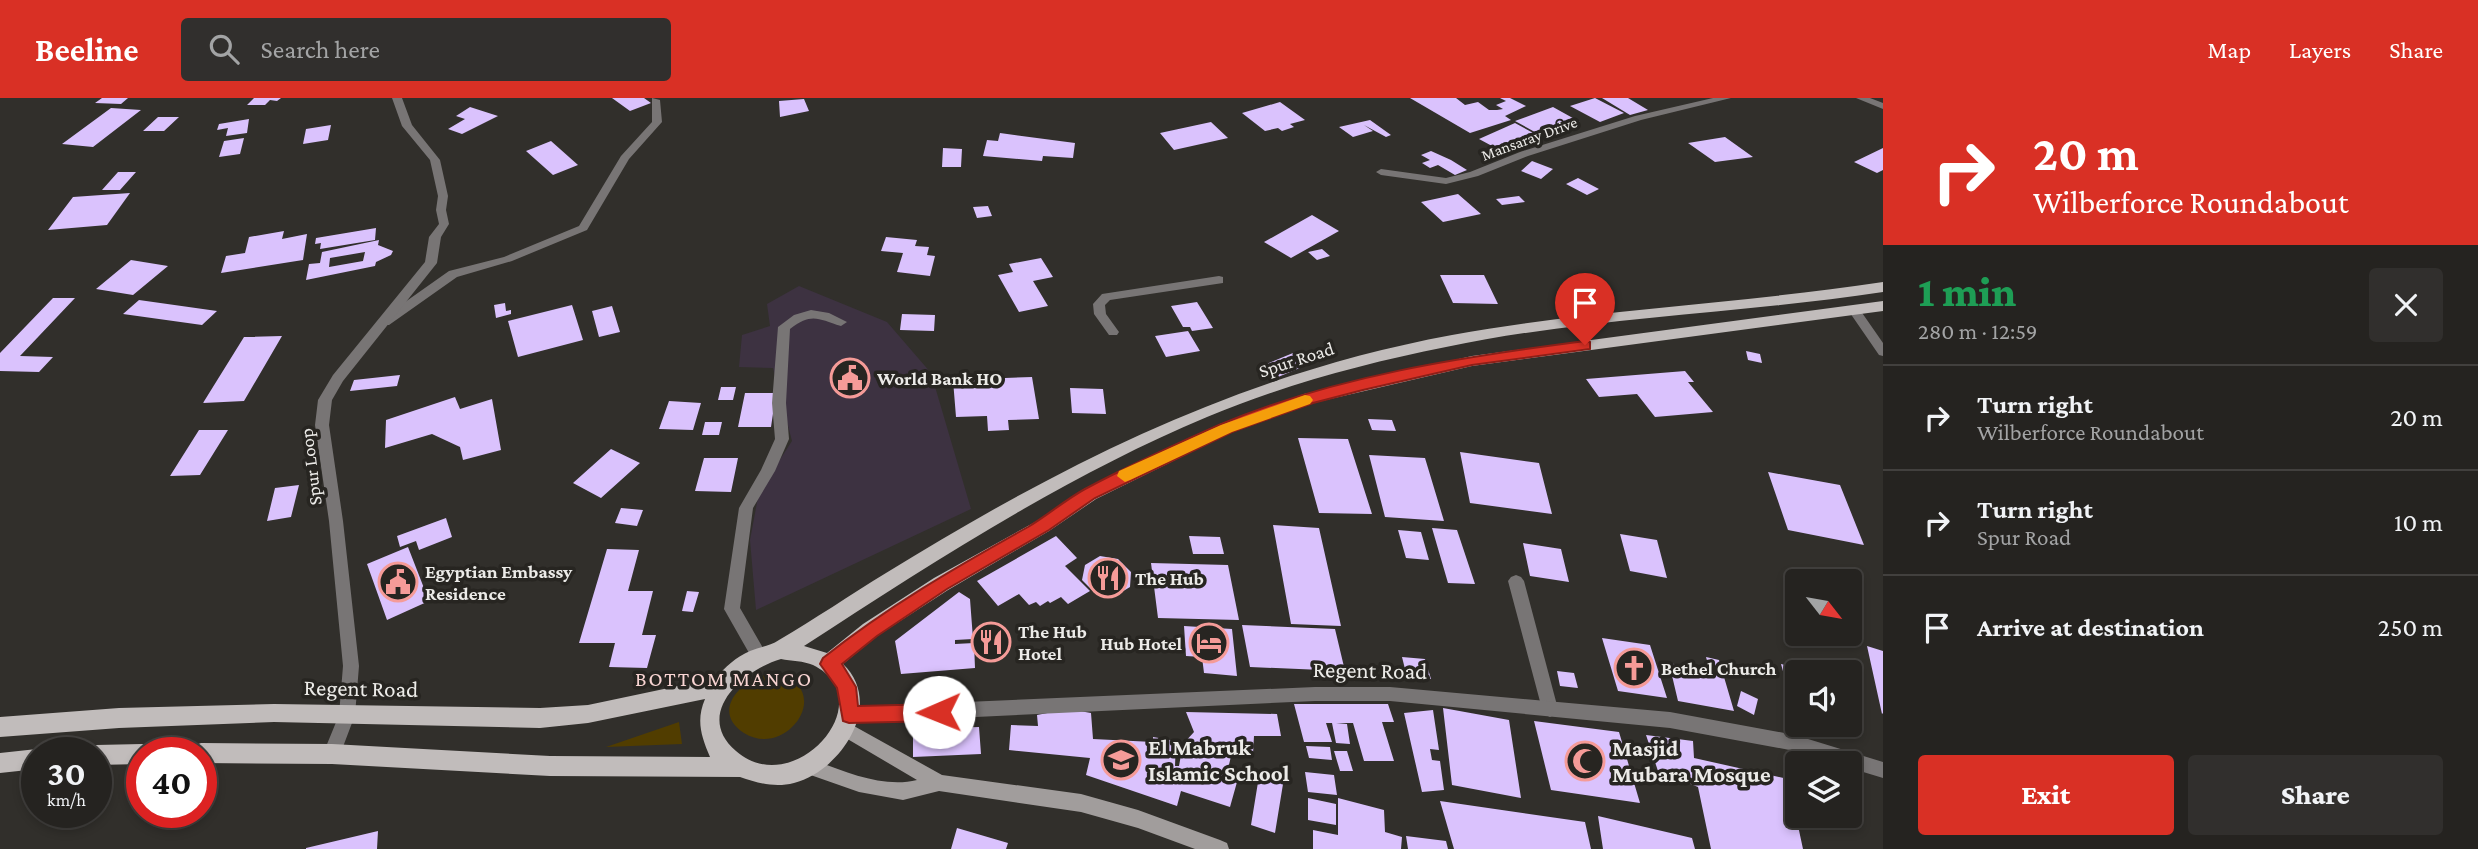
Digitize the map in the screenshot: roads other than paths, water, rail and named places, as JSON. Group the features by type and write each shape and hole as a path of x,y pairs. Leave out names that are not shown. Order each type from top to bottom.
{"main road":[{"name":"Spur Road","path":"781,650 929,557 1067,477 1173,425 1297,380 1375,357 1451,340 1883,287"},
{"path":"1856,292 1877,306"},
{"path":"829,664 870,630 941,584 1043,526 1090,494 1226,428 1310,398 1472,361 1877,306"},
{"path":"1067,477 1090,494"},
{"path":"217,753 332,754 550,766 740,767 764,775 791,773 824,756 847,722 847,687 829,664 818,656 800,650 781,650 759,654 729,674 719,687 709,717 711,732 722,752 740,767"},
{"name":"Regent Road","path":"0,727 119,718 274,713 540,718 588,714 719,687"},
{"path":"847,722 939,783"},
{"path":"0,763 21,761"},
{"path":"808,766 859,784 903,792 939,783 1081,803 1138,819 1220,849"}],"street":[{"name":"Spur Loop","path":"332,754 346,715 351,666 336,521 322,425 325,400 338,378 431,263 435,237 444,224 441,210 443,196 435,160 407,127 397,98"},
{"name":"Mansaray Drive","path":"1381,172 1446,181 1638,118 1726,98"},
{"path":"1861,98 1883,106"},
{"path":"385,322 453,274 508,259 583,228 625,158 657,122 655,100"},
{"path":"1113,332 1100,314 1099,304 1106,297 1219,280"},
{"path":"1854,310 1883,352"},
{"path":"759,654 732,609 746,508 768,471 782,439 779,403 785,327 799,315 810,313 827,315 841,322"},
{"path":"1516,581 1550,709"},
{"name":"Regent Road","path":"847,722 1327,694 1390,694 1670,720 1732,729 1795,743 1883,770"}],"place":[{"name":"World Bank HO","path":"850,378"},
{"name":"The Hub","path":"1108,578"},
{"name":"Egyptian Embassy Residence","path":"398,582"},
{"name":"The Hub Hotel","path":"991,642"},
{"name":"Hub Hotel","path":"1209,643"},
{"name":"Bethel Church","path":"1634,668"},
{"name":"El Mabruk Islamic School","path":"1121,760"},
{"name":"Masjid Mubara Mosque","path":"1585,761"}],"district":[{"name":"BOTTOM MANGO","path":"724,679"}]}
